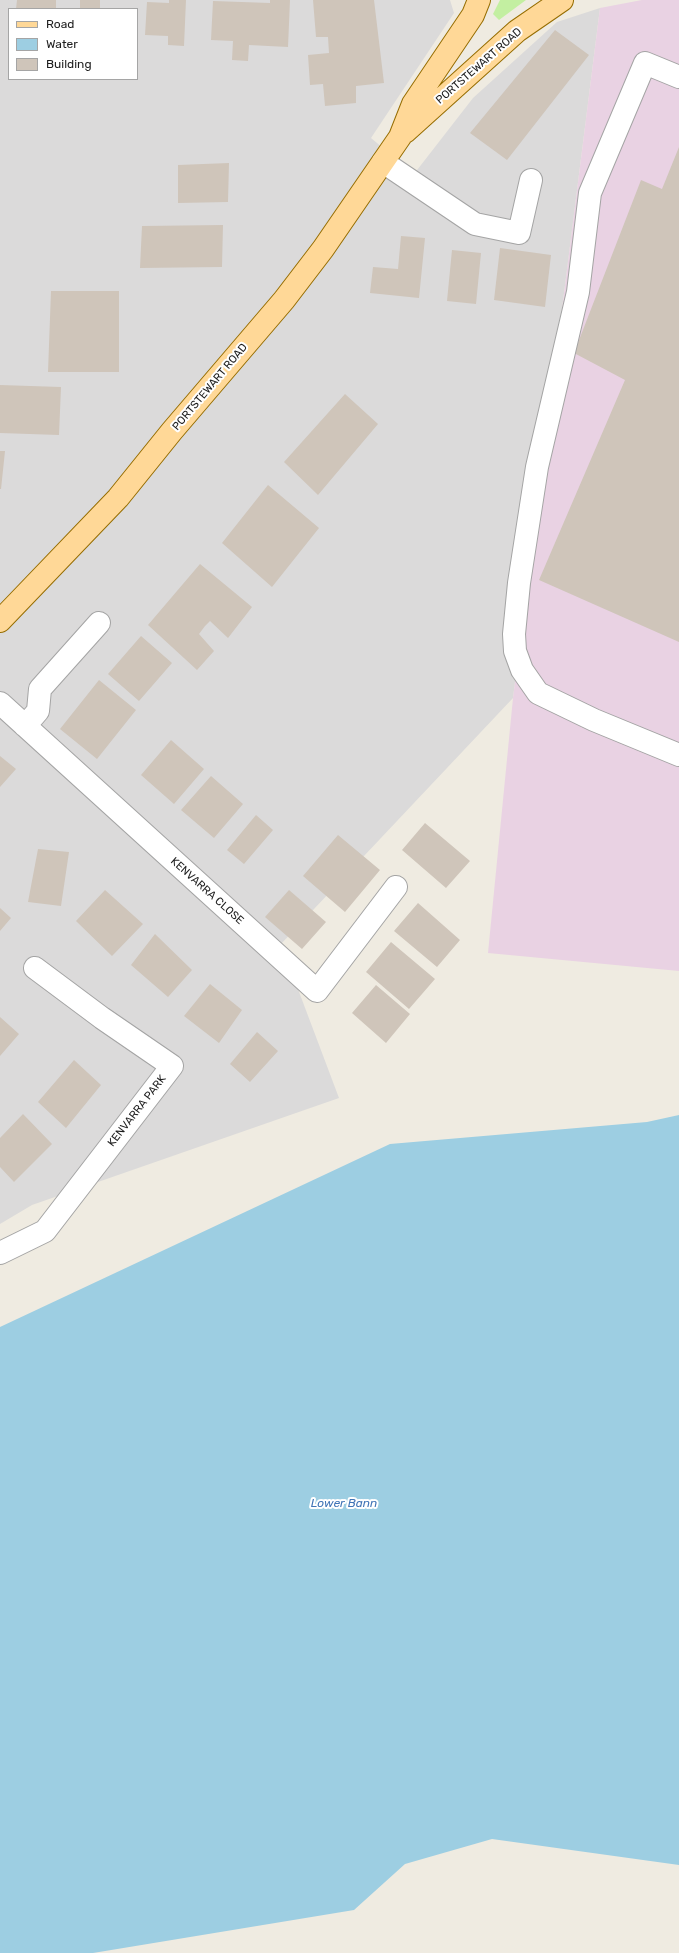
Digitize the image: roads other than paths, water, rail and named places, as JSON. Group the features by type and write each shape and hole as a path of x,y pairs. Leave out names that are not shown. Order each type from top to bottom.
{"main road":[{"name":"PORTSTEWART ROAD","path":"400,137 413,104 473,15 479,0"},
{"name":"PORTSTEWART ROAD","path":"0,621 118,498 172,431 284,300 324,249 400,137 517,31 562,0"}],"street":[{"path":"679,78 645,63 590,193 578,292 537,467 519,583 514,634 515,651 522,670 538,693 594,720 679,755"},
{"path":"382,162 475,224 519,233 531,180"},
{"path":"25,726 38,711 40,689 99,623"},
{"name":"KENVARRA CLOSE","path":"0,703 317,991 396,887"},
{"name":"KENVARRA PARK","path":"0,1253 45,1231 172,1066 102,1018 36,968"}],"water":[{"name":"Lower Bann","path":"679,1115 679,1865 492,1839 405,1864 354,1910 93,1953 0,1953 0,1327 390,1144 647,1122"}]}
